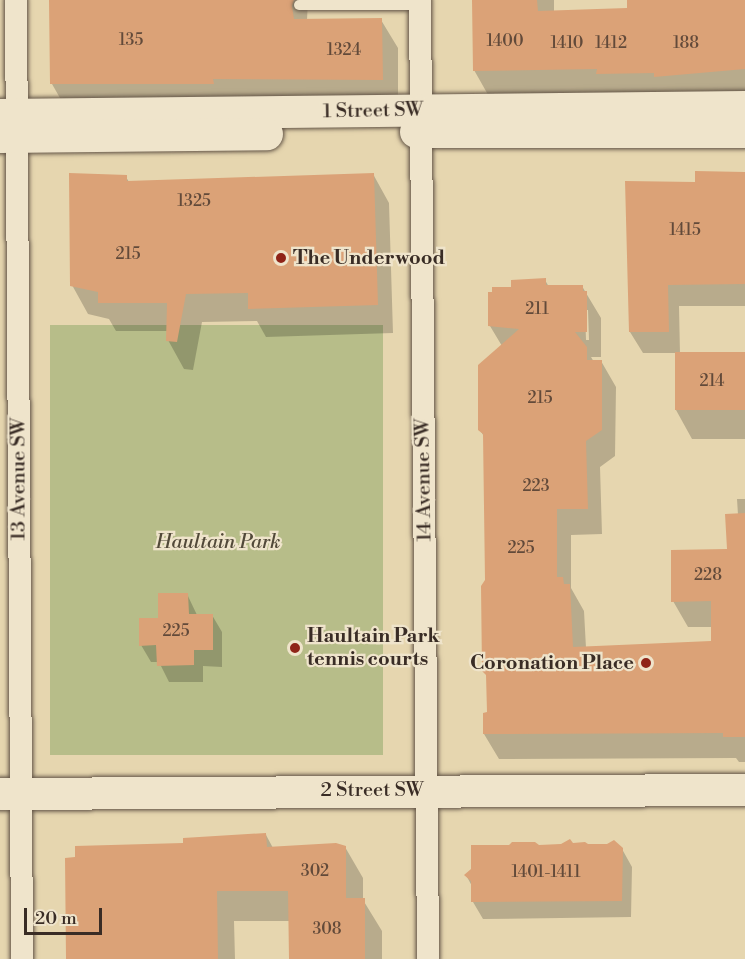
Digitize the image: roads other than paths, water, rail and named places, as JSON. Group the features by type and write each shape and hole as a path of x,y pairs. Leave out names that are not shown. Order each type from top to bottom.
{"street":[{"name":"13 Avenue SW","path":"16,0 9,126 10,794 21,959"},
{"name":"14 Avenue SW","path":"420,2 428,959"},
{"name":"1 Street SW","path":"9,126 420,122 745,107"},
{"name":"1 Street SW","path":"420,122 745,132"},
{"name":"2 Street SW","path":"10,794 745,790"}],"lane":[{"path":"298,5 420,2"}],"place":[{"name":"The Underwood","path":"281,258"},
{"name":"Haultain Park tennis courts","path":"295,648"},
{"name":"Coronation Place","path":"646,663"}],"park label":[{"name":"Haultain Park","path":"218,542"}]}
